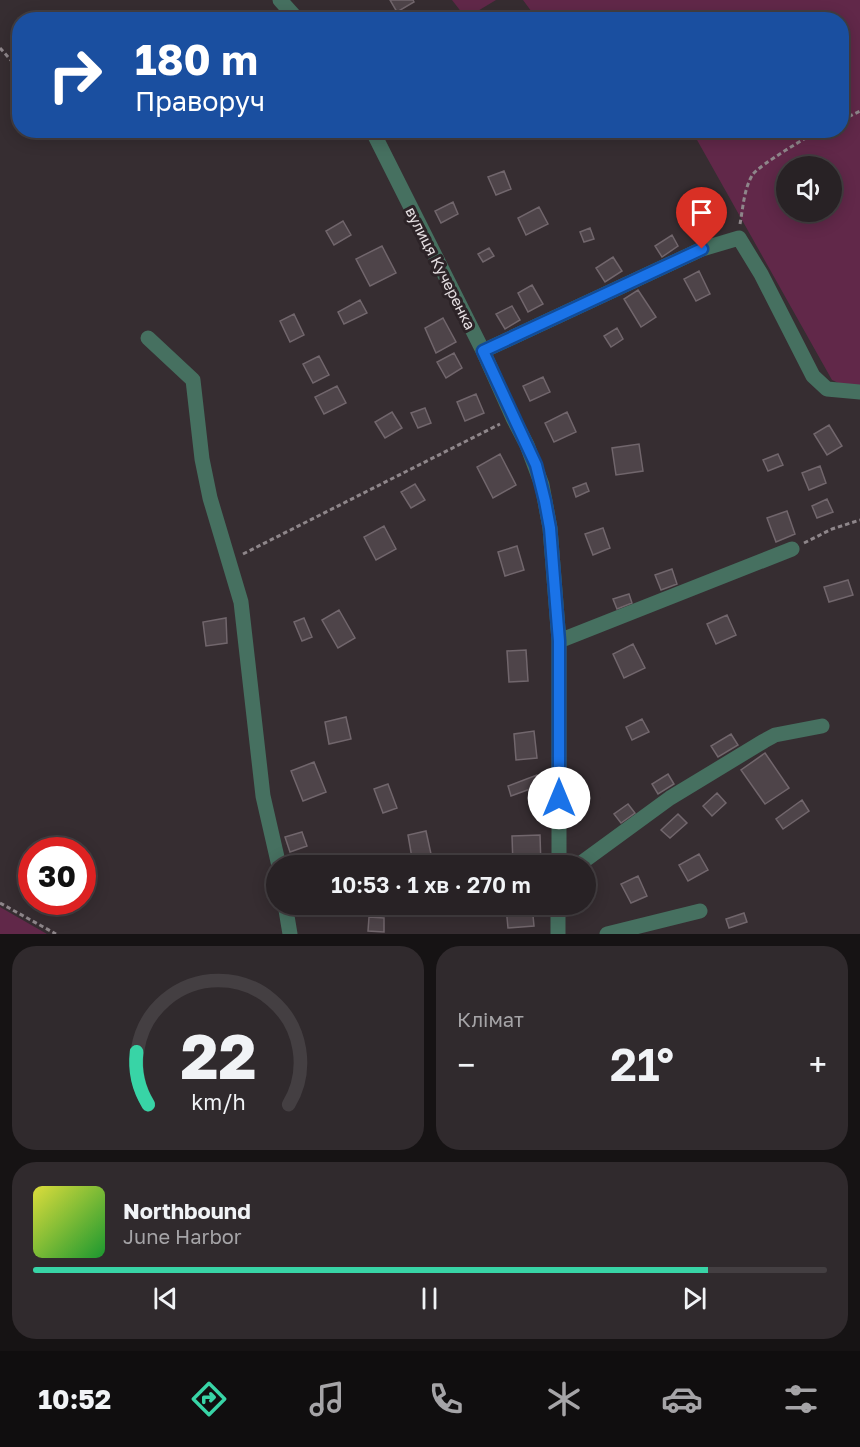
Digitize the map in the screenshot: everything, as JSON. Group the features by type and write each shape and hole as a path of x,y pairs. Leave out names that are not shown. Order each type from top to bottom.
{"street":[{"path":"280,0 291,12"},
{"name":"вулиця Кучеренка","path":"376,138 483,351 527,445 542,484 550,528 559,641 559,855"},
{"path":"483,351 702,249 739,238 761,274 813,376 827,389 860,392"},
{"path":"148,338 193,380 201,459 241,602 262,796 276,855"},
{"path":"559,641 792,549"},
{"path":"591,855 670,798 764,741 775,735 822,726"},
{"path":"607,934 700,911"},
{"path":"287,915 290,934"},
{"path":"558,915 558,934"}],"path":[{"path":"0,48 12,61"},
{"path":"739,238 746,193 754,173 807,138"},
{"path":"228,562 513,418"},
{"path":"792,549 832,529 860,520"},
{"path":"0,903 56,934"}],"shaded area":[{"path":"452,0 496,0 476,12 461,12"},
{"path":"523,0 860,0 860,393 832,380 696,138 849,138 849,12 532,12"},
{"path":"0,907 47,934 0,934"}],"building":[{"path":"390,0 413,0 414,2 397,12"},
{"path":"504,171 511,189 496,195 488,177"},
{"path":"453,202 458,214 441,223 435,211"},
{"path":"539,207 548,224 526,235 518,218"},
{"path":"343,221 351,235 334,245 326,231"},
{"path":"590,228 594,239 584,242 580,232"},
{"path":"672,235 678,246 662,257 655,246"},
{"path":"382,246 396,273 370,286 356,259"},
{"path":"489,248 494,256 483,262 478,254"},
{"path":"613,257 622,271 605,282 596,268"},
{"path":"699,271 710,294 696,301 684,279"},
{"path":"532,285 543,304 528,312 518,293"},
{"path":"638,290 656,317 641,327 624,299"},
{"path":"360,300 367,313 344,324 338,312"},
{"path":"512,306 520,320 505,329 496,314"},
{"path":"294,314 304,335 290,342 280,321"},
{"path":"443,318 456,342 436,353 425,328"},
{"path":"617,328 623,339 611,347 604,336"},
{"path":"454,353 462,368 446,378 437,362"},
{"path":"319,356 329,375 313,383 303,364"},
{"path":"543,377 550,392 530,401 523,386"},
{"path":"337,386 346,403 324,414 315,397"},
{"path":"476,394 484,413 465,421 457,402"},
{"path":"425,408 431,423 418,428 411,413"},
{"path":"392,412 402,428 385,438 375,422"},
{"path":"567,412 576,432 554,442 545,423"},
{"path":"829,425 842,446 827,455 814,434"},
{"path":"639,444 643,471 616,475 612,448"},
{"path":"500,454 516,485 493,498 477,467"},
{"path":"778,454 783,465 768,471 763,460"},
{"path":"820,466 826,483 809,490 802,473"},
{"path":"586,483 589,491 576,497 573,488"},
{"path":"415,484 425,500 411,508 401,492"},
{"path":"827,499 833,512 817,518 812,506"},
{"path":"787,511 795,534 776,542 767,518"},
{"path":"384,526 396,549 376,560 364,537"},
{"path":"603,528 610,548 593,555 585,534"},
{"path":"517,546 524,570 505,576 498,552"},
{"path":"672,569 677,584 661,590 655,575"},
{"path":"848,580 853,595 829,602 824,587"},
{"path":"629,594 632,603 617,609 613,599"},
{"path":"339,610 355,638 338,648 322,620"},
{"path":"727,615 736,635 716,644 707,624"},
{"path":"226,618 227,643 206,646 203,622"},
{"path":"304,618 312,637 302,641 294,622"},
{"path":"633,644 645,668 624,678 613,654"},
{"path":"526,650 528,681 509,682 507,651"},
{"path":"346,717 351,739 329,744 325,722"},
{"path":"642,719 649,732 632,740 626,727"},
{"path":"534,731 537,758 516,760 514,734"},
{"path":"731,734 738,745 718,757 711,746"},
{"path":"765,753 789,788 765,804 741,770"},
{"path":"314,762 326,792 303,801 291,771"},
{"path":"668,774 674,784 658,794 652,784"},
{"path":"537,775 541,785 511,796 508,786"},
{"path":"388,784 397,808 383,813 374,789"},
{"path":"717,793 726,803 712,816 703,806"},
{"path":"802,800 809,811 783,829 776,819"},
{"path":"628,804 635,813 621,823 614,814"},
{"path":"678,814 687,823 670,838 661,830"},
{"path":"426,831 431,854 411,855 408,835"},
{"path":"302,832 307,846 290,852 285,837"},
{"path":"540,835 541,855 513,855 512,836"},
{"path":"699,854 708,870 688,881 679,865"},
{"path":"638,876 647,896 631,903 621,884"},
{"path":"744,913 747,922 729,928 726,919"},
{"path":"507,915 533,915 534,926 508,928"},
{"path":"369,917 384,918 384,932 368,931"}],"route":[{"path":"559,798 559,641 550,528 536,465 483,351 702,249"}]}
